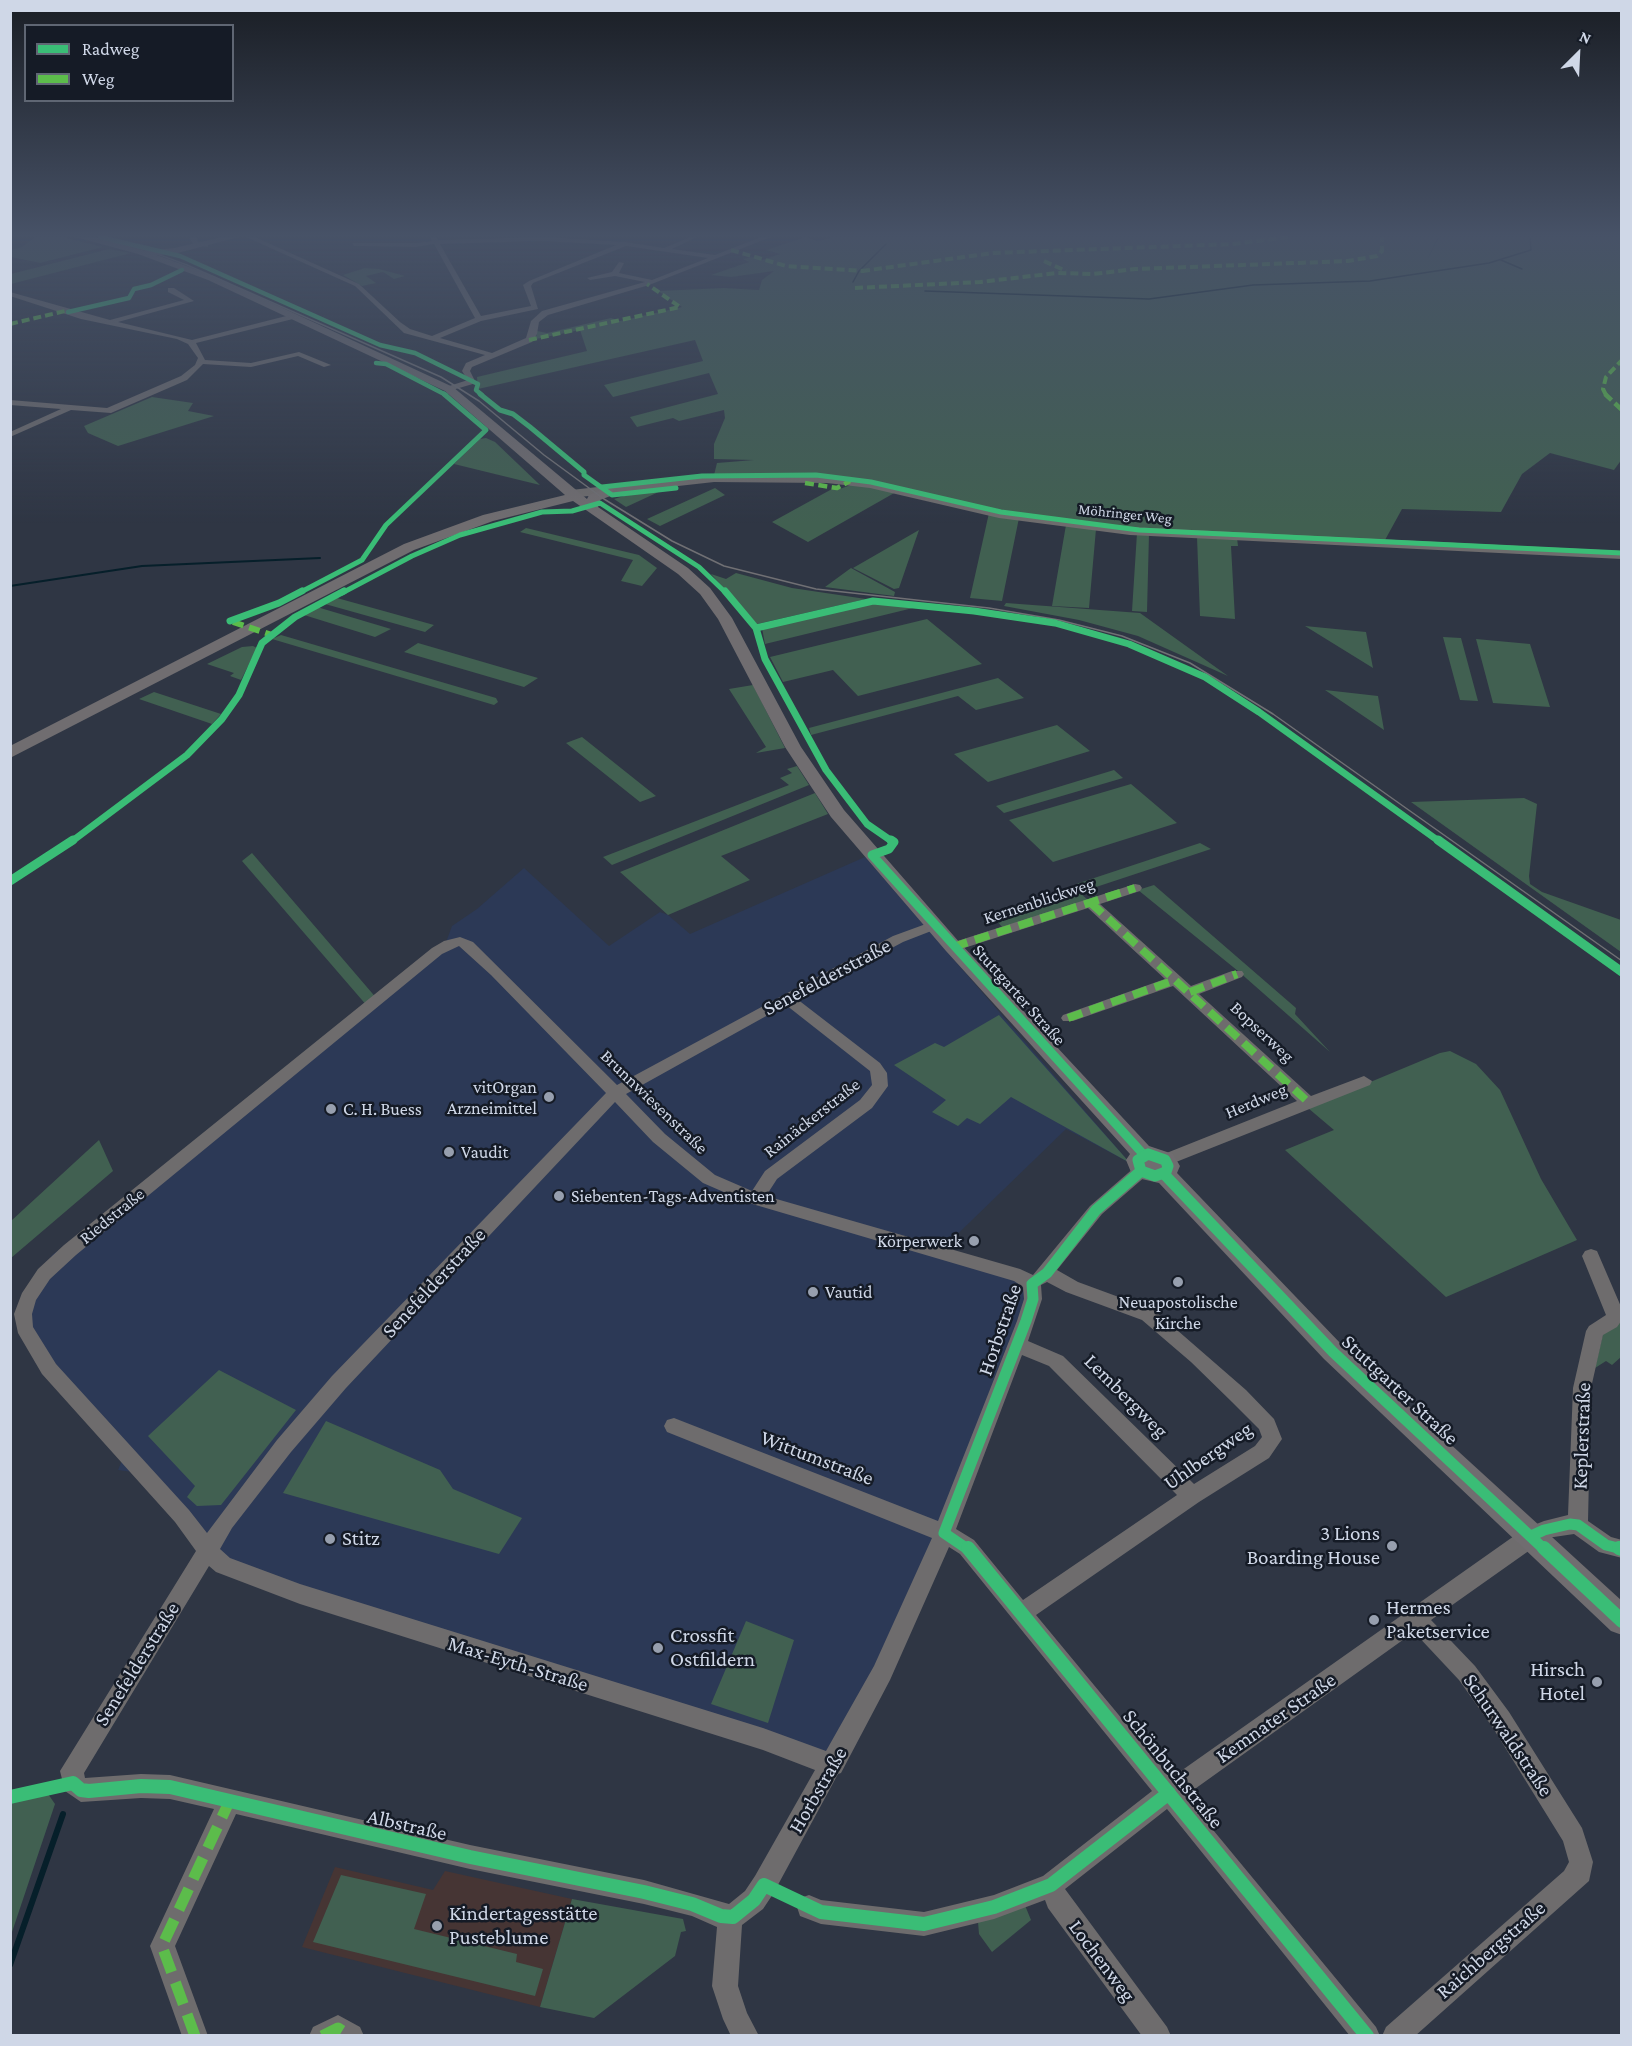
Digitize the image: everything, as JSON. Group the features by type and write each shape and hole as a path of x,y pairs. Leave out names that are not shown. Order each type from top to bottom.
{"main road":[{"name":"Stuttgarter Straße","path":"329,332 449,389 573,496 674,563 714,602 735,633 785,731 818,788 846,825 953,947 1153,1165 1306,1326 1622,1621"},
{"path":"539,504 567,504 591,509 593,499 608,492"},
{"path":"10,753 397,553 446,532 573,496"}],"street":[{"path":"153,332 191,342 229,332"},
{"path":"415,332 492,355"},
{"path":"431,339 447,332"},
{"path":"449,389 472,382 474,379 466,371 467,367 529,340 533,332"},
{"path":"191,342 200,352 201,362"},
{"path":"10,402 108,411 184,378 201,362 251,365 300,354 327,365"},
{"path":"10,435 68,409"},
{"name":"Möhringer Weg","path":"573,496 630,487 734,477 836,480 877,486 999,514 1130,531 1622,555"},
{"name":"Möhringer Weg","path":"573,496 630,487"},
{"name":"Kernenblickweg","path":"953,947 1135,888"},
{"name":"Bopserweg","path":"1091,903 1307,1101"},
{"name":"Senefelderstraße","path":"73,1783 72,1772 84,1750 208,1553 225,1522 321,1403 614,1093 898,939 934,925"},
{"name":"Brunnwiesenstraße","path":"457,942 468,945 665,1144 696,1170 720,1185 755,1199 1040,1279"},
{"name":"Riedstraße","path":"208,1553 182,1516 49,1369 27,1336 23,1321 24,1307 38,1282 70,1250 437,951 457,942"},
{"name":"Bopserweg","path":"1190,992 1237,974"},
{"path":"1068,1018 1175,980"},
{"name":"Rainäckerstraße","path":"755,1199 771,1175 866,1104 880,1086 879,1073 875,1067 788,999"},
{"name":"Herdweg","path":"1153,1165 1307,1101 1364,1081"},
{"name":"Horbstraße","path":"728,1921 754,1900 764,1885 833,1765 882,1673 944,1533 1040,1279 1096,1210 1153,1165"},
{"name":"Keplerstraße","path":"1578,1525 1582,1388 1595,1331 1611,1322 1615,1315 1591,1256"},
{"name":"Uhlbergweg","path":"1022,1613 1269,1446 1271,1432 1197,1357 1148,1315 1072,1287 1040,1279"},
{"name":"Lembergweg","path":"1016,1344 1056,1361 1192,1496"},
{"name":"Wittumstraße","path":"674,1426 944,1533"},
{"name":"Kemnater Straße","path":"809,1907 821,1912 867,1919 924,1924 994,1907 1051,1885 1169,1793 1531,1536 1565,1524 1578,1525"},
{"path":"1578,1525 1606,1545 1622,1549"},
{"name":"Schönbuchstraße","path":"944,1533 967,1547 1366,2036"},
{"name":"Max-Eyth-Straße","path":"208,1553 223,1565 300,1594 763,1739 833,1765"},
{"name":"Schurwaldstraße","path":"1416,1618 1467,1673 1502,1720 1574,1836 1581,1862"},
{"name":"Albstraße","path":"73,1783 81,1790 155,1786 230,1800 448,1852 665,1897 692,1904 728,1921"},
{"path":"195,2036 162,1946 230,1800"},
{"name":"Raichbergstraße","path":"1395,2036 1574,1880 1580,1872 1581,1862"},
{"name":"Lochenweg","path":"1051,1885 1057,1899 1158,2036"},
{"path":"728,1921 725,1986 736,2019 746,2036"},
{"path":"322,2036 338,2028 351,2036"}],"shaded area":[{"path":"865,857 1130,1163 1066,1129 937,1254 1020,1278 1031,1289 945,1520 832,1760 236,1569 140,1473 118,1470 124,1456 26,1336 25,1304 52,1255 131,1200 445,945 452,926 477,909 524,868 609,946 660,912 668,915 690,934"},
{"name":"Kindertagesstätte Pusteblume","path":"335,1867 433,1890 445,1871 572,1899 540,2007 302,1947"}],"green space":[{"path":"537,332 568,332 536,339"},
{"path":"581,332 1621,332 1622,459 1614,470 1550,453 1522,474 1501,512 1402,509 1385,540 1142,530 1001,512 847,477 784,474 714,475 717,463 754,460 714,459 714,444 725,418 724,410 679,421 673,418 637,427 630,417 718,394 709,373 613,397 604,385 703,361 695,340 478,389 477,377 587,351"},
{"path":"152,397 193,403 188,411 214,416 118,446 88,433 84,426"},
{"path":"486,438 495,442 540,485 454,464 480,439"},
{"path":"853,484 896,492 808,542 772,522 832,489 840,489"},
{"path":"715,488 725,495 660,526 647,519"},
{"path":"665,489 626,507 614,499 627,495"},
{"path":"989,513 1019,518 1002,601 970,598"},
{"path":"1066,525 1096,529 1089,608 1052,606"},
{"path":"526,528 639,555 657,568 642,586 621,581 633,560 520,532"},
{"path":"919,530 899,588 894,589 853,568"},
{"path":"1137,533 1149,534 1147,612 1132,611"},
{"path":"1197,537 1237,538 1238,546 1231,546 1235,619 1200,616"},
{"path":"851,568 895,592 894,596 825,587"},
{"path":"736,573 792,588 866,599 757,624 711,574 726,579"},
{"path":"337,598 434,625 425,632 325,604"},
{"path":"868,602 913,608 765,644 762,628 767,625"},
{"path":"1006,603 1140,613 1228,676 1138,636 1079,620 1004,606"},
{"path":"317,607 391,629 375,637 304,615"},
{"path":"927,619 982,664 858,696 833,670 783,682 770,657"},
{"path":"1305,626 1366,632 1373,668"},
{"path":"281,635 496,698 498,702 494,705 272,639"},
{"path":"1443,637 1461,638 1478,701 1460,700"},
{"path":"1476,639 1530,644 1550,707 1493,703"},
{"path":"418,643 538,678 524,687 404,652"},
{"path":"242,647 257,648 241,680 230,676 234,673 207,664"},
{"path":"998,678 1024,698 976,710 958,696 811,735 809,728"},
{"path":"753,685 785,748 756,753 766,747 729,689"},
{"path":"1325,690 1378,696 1384,730"},
{"path":"154,692 221,714 212,724 139,699"},
{"path":"1057,725 1090,751 988,782 954,754"},
{"path":"582,737 656,796 640,802 566,743"},
{"path":"797,766 809,785 612,865 603,857 789,785 780,778 792,773 787,769"},
{"path":"1114,770 1123,778 1004,813 996,806"},
{"path":"1131,784 1177,823 1053,862 1009,820"},
{"path":"815,793 828,814 721,856 750,880 668,915 620,872"},
{"path":"1524,798 1537,804 1530,884 1542,892 1621,920 1621,952 1411,802"},
{"path":"1200,843 1211,849 1084,891 1076,884"},
{"path":"252,853 378,1000 368,1007 242,861"},
{"path":"1154,885 1296,1008 1295,1014 1330,1052 1238,971 1138,890"},
{"path":"1080,893 1088,900 1003,928 996,920"},
{"path":"999,1015 1130,1163 1011,1097 980,1124 967,1118 958,1126 932,1112 946,1100 894,1065 935,1043 944,1047"},
{"path":"1450,1051 1476,1064 1500,1090 1541,1179 1577,1240 1446,1297 1285,1150 1334,1130 1308,1108 1440,1053"},
{"path":"99,1140 113,1171 11,1258 11,1221"},
{"path":"1621,1322 1621,1357 1612,1365 1606,1361 1595,1368 1603,1334"},
{"path":"219,1370 296,1410 221,1505 197,1506 187,1497 195,1486 148,1436"},
{"path":"326,1421 440,1470 453,1489 522,1518 499,1554 283,1493"},
{"path":"746,1621 794,1640 768,1723 711,1704"},
{"path":"46,1791 55,1804 11,1935 11,1798"},
{"path":"341,1875 426,1894 414,1929 517,1954 516,1962 543,1969 535,1996 313,1942"},
{"path":"572,1899 683,1919 686,1931 681,1932 675,1956 594,2018 540,2007"},
{"path":"1024,1903 1031,1920 992,1952 979,1934 978,1922"}],"waterway":[{"path":"10,586 142,566 320,558"},
{"path":"10,1965 63,1814"}],"tram line":[{"path":"340,332 441,377 479,401 544,455 604,499 672,541 724,566 816,589 989,608 1059,620 1122,636 1190,663 1273,714 1622,961"}],"marked path":[{"path":"529,340 563,332"},
{"path":"1622,360 1606,377 1603,389 1609,400 1622,410"},
{"path":"805,483 837,488 850,481"},
{"path":"233,622 272,635"},
{"path":"953,947 1135,888"},
{"path":"1091,903 1307,1101"},
{"path":"1190,992 1237,974"},
{"path":"1068,1018 1175,980"},
{"path":"195,2036 162,1946 230,1800"},
{"path":"322,2036 338,2028 351,2036"}],"cycle path":[{"path":"352,332 380,345 415,353 478,384 476,390 500,410 513,414 584,472 584,475 612,495 676,488"},
{"path":"230,621 279,603 362,560 386,525 486,430 463,408 439,390 386,364 376,363"},
{"path":"602,487 702,476 816,475 871,482 1001,512 1139,530 1622,553"},
{"path":"10,881 64,847 187,755 222,719 239,695 262,643 295,617 412,556 460,535 542,512 572,511 600,503 699,567 722,588 756,628 765,659 826,770 867,824 894,842 889,849 872,855 1144,1155"},
{"path":"756,628 855,603 873,601 974,611 1055,623 1129,644 1170,660 1205,677 1259,712 1622,972"},
{"path":"1148,1154 1165,1160 1168,1166 1166,1172 1155,1176 1141,1171 1138,1160 1148,1154"},
{"path":"1141,1171 1096,1210 1047,1273 1032,1284 1033,1299 1026,1321 944,1533 967,1547 1367,2036"},
{"path":"1164,1174 1333,1352 1622,1621"},
{"path":"1531,1536 1544,1530 1570,1524 1578,1525 1606,1545 1622,1549"},
{"path":"10,1797 73,1783 81,1790 89,1791 141,1786 170,1787 470,1857 644,1892 692,1904 721,1916 733,1917 754,1900 764,1885 821,1912 924,1924 994,1907 1051,1885 1169,1793"}],"place":[{"name":"vitOrgan Arzneimittel","path":"549,1097"},
{"name":"C. H. Buess","path":"331,1109"},
{"name":"Vaudit","path":"449,1152"},
{"name":"Siebenten-Tags-Adventisten","path":"559,1196"},
{"name":"Körperwerk","path":"974,1241"},
{"name":"Neuapostolische Kirche","path":"1178,1282"},
{"name":"Vautid","path":"813,1292"},
{"name":"Stitz","path":"330,1539"},
{"name":"3 Lions Boarding House","path":"1392,1546"},
{"name":"Hermes Paketservice","path":"1374,1620"},
{"name":"Crossfit Ostfildern","path":"658,1648"},
{"name":"Hirsch Hotel","path":"1597,1682"},
{"name":"Kindertagesstätte Pusteblume","path":"437,1926"}]}
